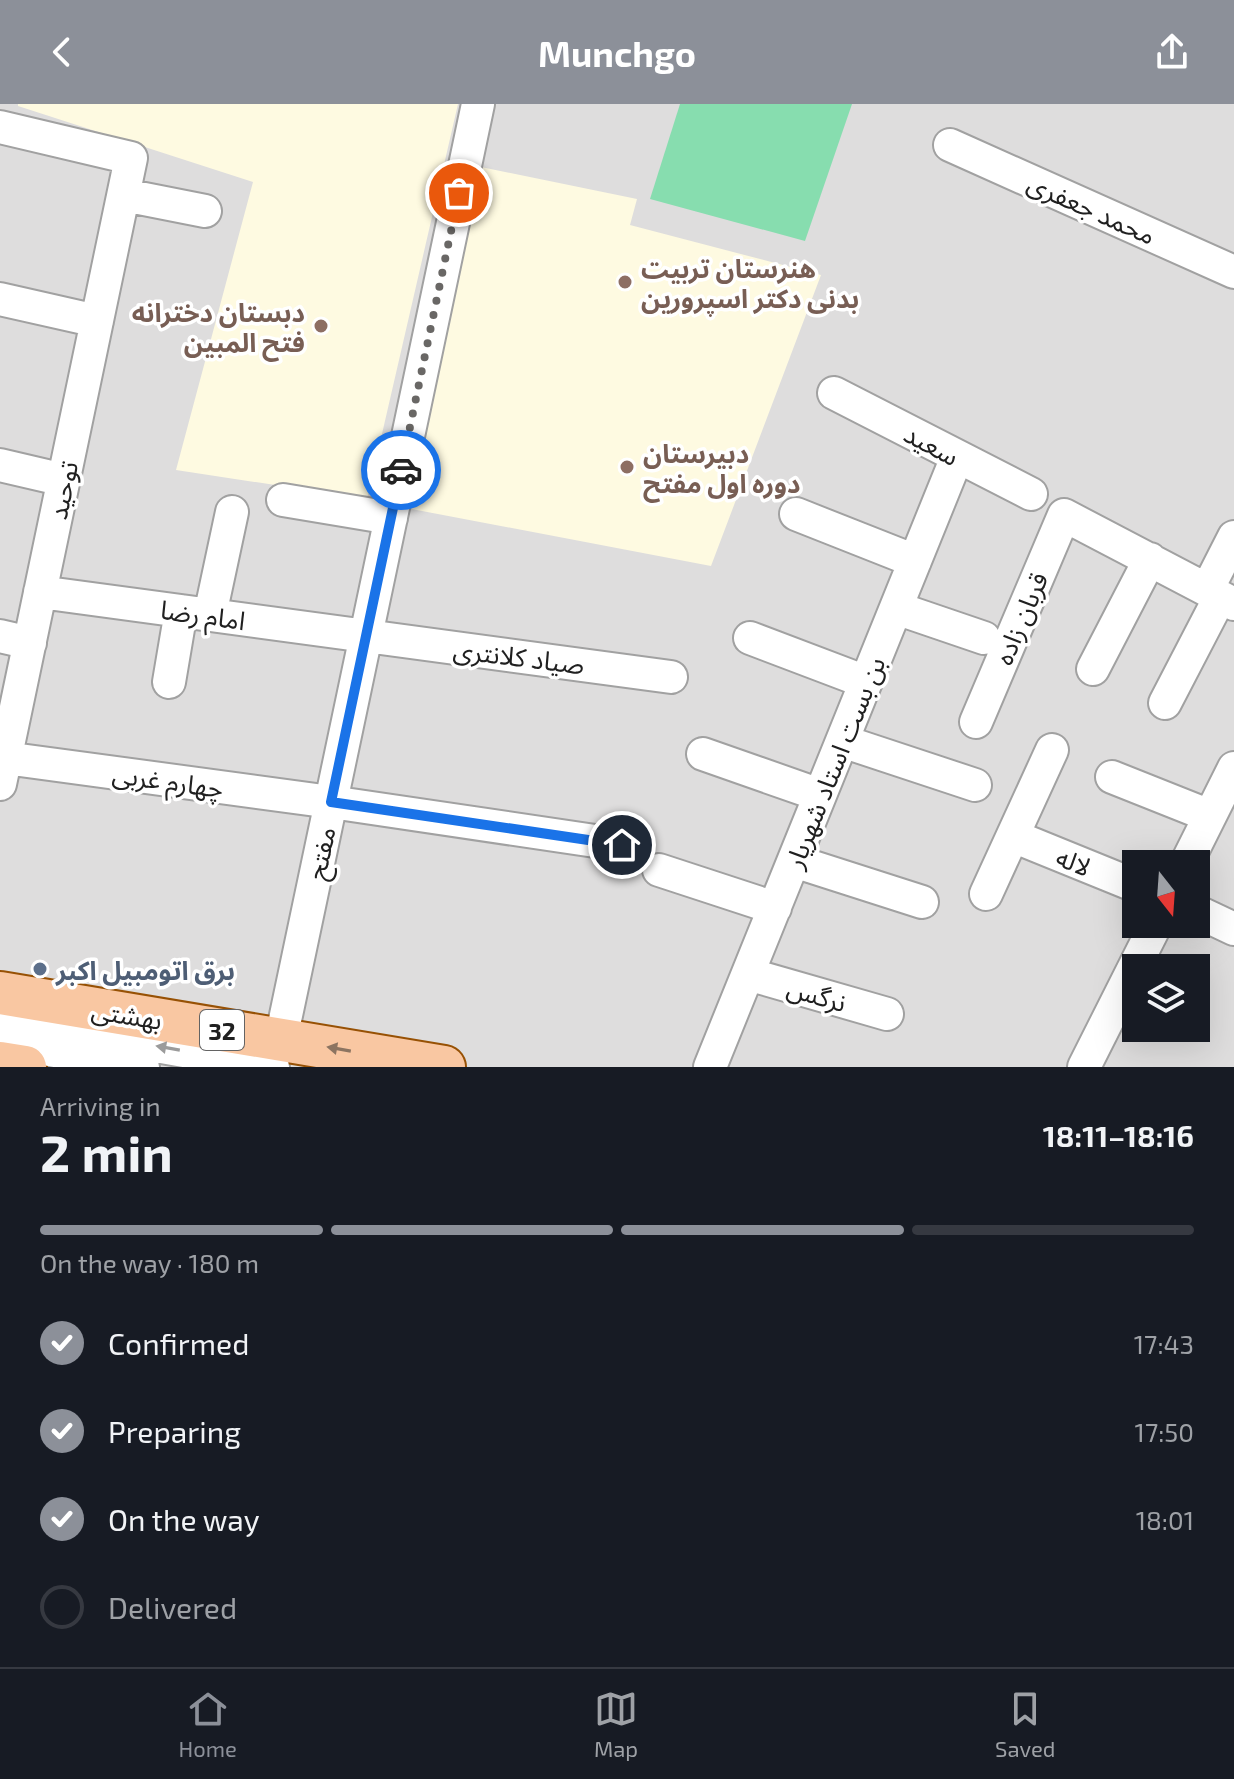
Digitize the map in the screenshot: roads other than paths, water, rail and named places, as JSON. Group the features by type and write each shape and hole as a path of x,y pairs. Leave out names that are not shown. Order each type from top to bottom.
{"main road":[{"name":"بهشتی","path":"0,993 277,1053 444,1067"},
{"path":"0,1063 25,1067"}],"street":[{"name":"مفتح","path":"277,1053 478,104"},
{"name":"توحید","path":"0,127 131,158 40,592 15,639 3,771"},
{"name":"محمد جعفری","path":"950,145 1234,272"},
{"path":"124,195 205,211"},
{"path":"0,299 97,321"},
{"name":"سعید","path":"834,393 1031,494"},
{"name":"بن بست استاد شهریار","path":"710,1067 957,457"},
{"path":"0,465 64,480"},
{"path":"283,500 391,518"},
{"path":"169,682 232,512"},
{"path":"796,514 915,561"},
{"name":"قربان زاده","path":"976,722 1064,515 1150,559"},
{"path":"1165,703 1220,597 1234,537"},
{"path":"1093,669 1150,559 1220,597"},
{"name":"امام رضا","path":"40,592 366,636"},
{"path":"896,608 984,638"},
{"name":"صیاد کلانتری","path":"366,636 671,677"},
{"path":"750,638 866,682"},
{"path":"842,741 975,785"},
{"path":"986,894 1052,750"},
{"path":"703,754 820,795"},
{"name":"چهارم غربی","path":"3,771 331,802 622,845"},
{"path":"1112,777 1210,816"},
{"path":"1193,850 1231,780"},
{"name":"لاله","path":"1013,836 1122,880"},
{"path":"794,861 922,902"},
{"path":"659,870 775,908"},
{"path":"1210,918 1234,929"},
{"path":"1084,1067 1149,938"},
{"name":"نرگس","path":"748,974 887,1014"},
{"path":"0,1018 277,1053"},
{"path":"0,1041 143,1067"}],"place":[{"name":"هنرستان تربیت بدنی دکتر اسپرورین","path":"625,282"},
{"name":"دبستان دخترانه فتح المبین","path":"321,326"},
{"name":"دبیرستان دوره اول مفتح","path":"627,467"},
{"name":"برق اتومبیل اکبر","path":"40,969"}]}
